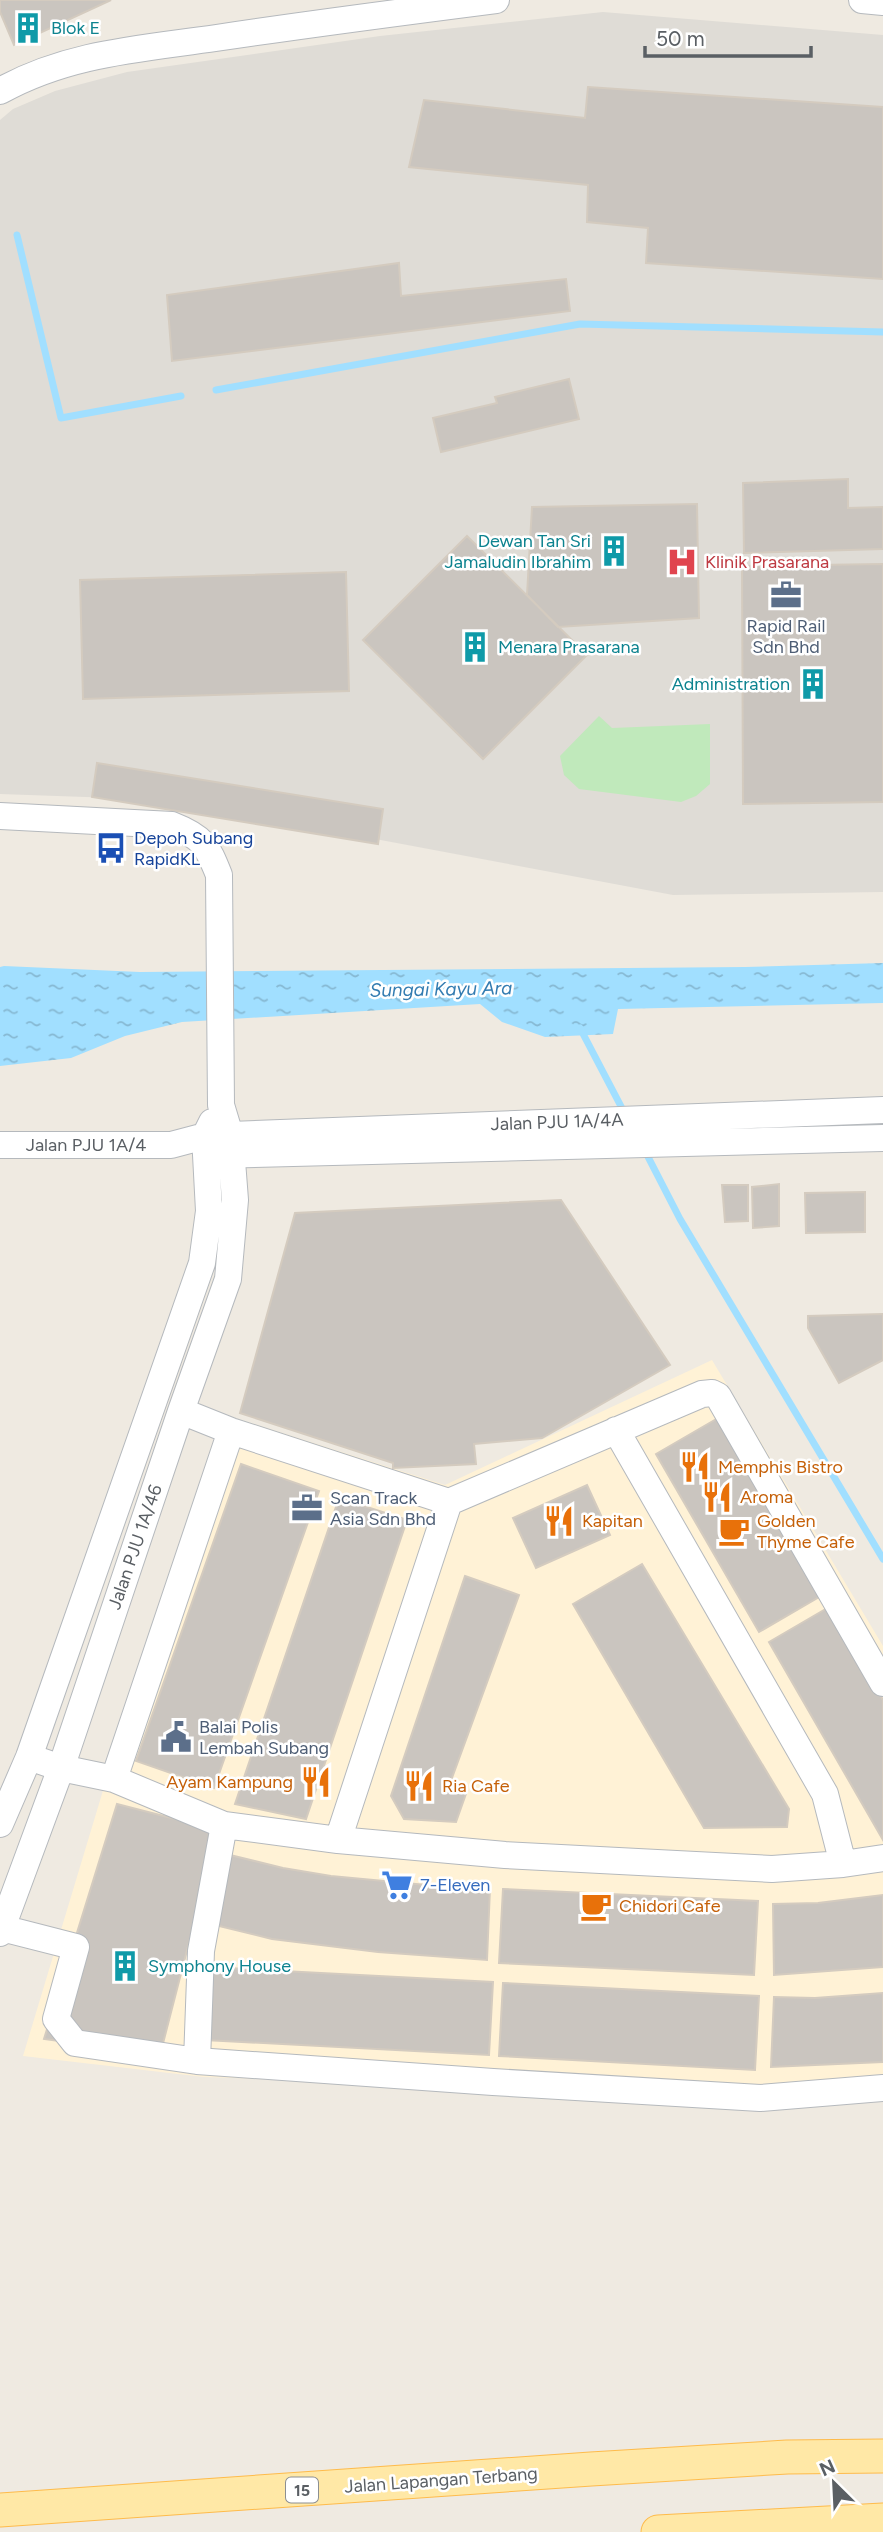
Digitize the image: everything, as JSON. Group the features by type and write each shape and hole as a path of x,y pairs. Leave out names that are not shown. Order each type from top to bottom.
{"main road":[{"name":"Jalan Lapangan Terbang","path":"4,2507 787,2457 883,2456"},
{"path":"658,2532 883,2520"}],"street":[{"path":"0,91 38,72 91,57 340,19 496,0"},
{"path":"862,0 883,2"},
{"path":"0,816 172,825 194,834 203,843 219,875 221,1099 218,1145"},
{"name":"Jalan PJU 1A/4A","path":"218,1145 268,1154 617,1144 687,1131 883,1110"},
{"name":"Jalan PJU 1A/4A","path":"218,1145 609,1119 687,1131 883,1138"},
{"name":"Jalan PJU 1A/4","path":"0,1145 218,1145"},
{"name":"Jalan PJU 1A/46","path":"1,1931 61,1768 181,1410 228,1279 234,1224 234,1192 218,1145"},
{"name":"Jalan PJU 1A/46","path":"0,1824 29,1757 202,1263 218,1145"},
{"path":"234,1192 248,1172 268,1154"},
{"path":"181,1410 231,1431 449,1502 702,1394 712,1393 718,1396 883,1683"},
{"path":"616,1430 825,1794 843,1864"},
{"path":"114,1779 231,1431"},
{"path":"338,1839 449,1502"},
{"path":"29,1757 61,1768 114,1779 225,1825 338,1839 505,1855 772,1869 883,1858"},
{"path":"197,2061 201,1951 225,1825"},
{"path":"1,1931 76,1947 56,2019 75,2043 197,2061 760,2098 883,2088"},
{"path":"787,2457 883,2441"}],"shaded area":[{"path":"603,12 883,35 883,892 673,895 248,815 114,798 0,794 0,120 13,109 55,91 127,72 380,36"},
{"path":"712,1360 883,1646 883,2101 204,2077 23,2056 111,1764 229,1416 445,1485"}],"green space":[{"path":"599,716 612,728 710,724 710,784 696,796 681,802 579,789 564,775 560,756"}],"water":[{"name":"Sungai Kayu Ara","path":"883,963 883,1003 618,1009 613,1034 545,1037 502,1022 480,1004 182,1022 125,1036 71,1058 0,1066 0,967 4,966 140,972 745,967"}],"building":[{"name":"Blok E","path":"0,0 111,0 14,45 0,12"},
{"path":"588,87 883,107 883,279 646,263 648,228 587,222 588,185 409,167 424,100 585,118"},
{"path":"399,263 401,296 566,279 570,311 172,361 167,295"},
{"path":"569,379 579,419 441,452 433,418 497,403 495,397"},
{"path":"848,479 848,508 883,507 883,549 744,553 743,483"},
{"name":"Dewan Tan Sri Jamaludin Ibrahim","path":"697,504 699,618 558,627 527,595 532,507"},
{"name":"Menara Prasarana","path":"467,536 587,655 483,759 363,640"},
{"name":"Administration","path":"883,564 883,802 743,804 742,566"},
{"path":"346,572 349,691 83,699 80,580"},
{"path":"97,763 383,809 378,844 92,797"},
{"path":"779,1184 779,1226 753,1228 752,1187"},
{"path":"722,1185 748,1185 748,1221 725,1222"},
{"path":"865,1192 865,1232 806,1233 805,1193"},
{"path":"561,1200 670,1365 542,1438 474,1444 476,1464 393,1468 393,1463 240,1413 295,1213"},
{"path":"883,1314 883,1360 839,1383 808,1328 808,1316"},
{"path":"718,1418 821,1596 759,1632 656,1454"},
{"path":"241,1464 319,1491 214,1788 136,1761"},
{"path":"587,1485 610,1535 536,1568 513,1518"},
{"path":"339,1498 407,1520 306,1819 235,1804"},
{"path":"642,1564 789,1809 787,1827 704,1828 573,1604"},
{"path":"465,1576 519,1595 449,1786 467,1791 456,1822 404,1819 391,1796"},
{"path":"829,1607 883,1700 883,1840 769,1642"},
{"name":"Symphony House","path":"117,1804 218,1830 160,2055 44,2039"},
{"path":"226,1854 331,1876 490,1888 487,1960 378,1952 272,1939 215,1925"},
{"path":"503,1889 758,1901 754,1975 499,1963"},
{"path":"883,1895 883,1967 774,1975 773,1904 818,1903"},
{"path":"209,1967 493,1982 489,2055 205,2040"},
{"path":"503,1983 759,1996 755,2070 499,2056"},
{"path":"883,1993 883,2062 771,2067 774,1997 815,1998"}],"waterway":[{"path":"17,235 61,418 181,396"},
{"path":"216,390 580,324 883,332"},
{"path":"580,1028 625,1114"},
{"path":"644,1149 680,1219 883,1559"}],"place":[{"name":"Blok E","path":"28,28"},
{"name":"Dewan Tan Sri Jamaludin Ibrahim","path":"614,551"},
{"name":"Klinik Prasarana","path":"682,562"},
{"name":"Rapid Rail Sdn Bhd","path":"786,595"},
{"name":"Menara Prasarana","path":"475,647"},
{"name":"Administration","path":"813,684"},
{"name":"Depoh Subang RapidKL","path":"111,848"},
{"name":"Memphis Bistro","path":"695,1467"},
{"name":"Aroma","path":"717,1497"},
{"name":"Scan Track Asia Sdn Bhd","path":"307,1508"},
{"name":"Kapitan","path":"559,1521"},
{"name":"Golden Thyme Cafe","path":"734,1531"},
{"name":"Balai Polis Lembah Subang","path":"176,1737"},
{"name":"Ayam Kampung","path":"316,1782"},
{"name":"Ria Cafe","path":"419,1786"},
{"name":"7-Eleven","path":"397,1885"},
{"name":"Chidori Cafe","path":"596,1906"},
{"name":"Symphony House","path":"125,1966"}]}
